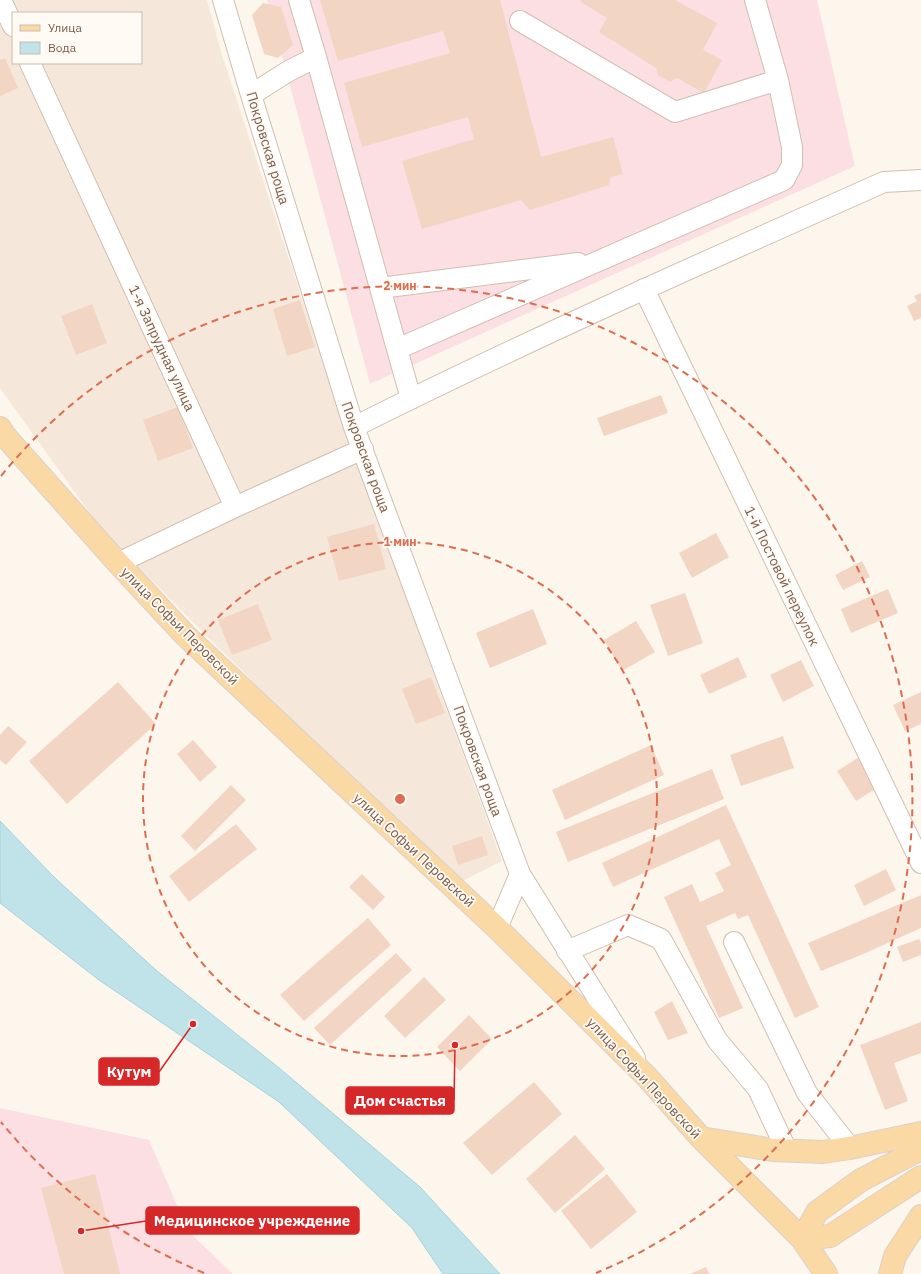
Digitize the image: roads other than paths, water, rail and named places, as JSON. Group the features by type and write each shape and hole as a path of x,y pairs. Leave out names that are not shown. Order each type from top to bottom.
{"main road":[{"name":"улица Софьи Перовской","path":"0,428 118,563 185,635 497,928 647,1078 700,1138 802,1239 826,1274"},
{"path":"700,1138 773,1150 823,1152 850,1148 921,1133"},
{"path":"802,1239 817,1212 861,1180 921,1149"},
{"path":"802,1239 830,1236 921,1177"},
{"path":"890,1274 895,1256 921,1216"}],"street":[{"path":"1,0 12,24"},
{"name":"Покровская роща","path":"223,0 354,427 520,874 647,1078"},
{"path":"299,0 411,398"},
{"path":"397,349 784,180 792,165 792,147 778,80 755,0"},
{"path":"520,21 675,112 778,80"},
{"path":"251,95 287,72 316,57"},
{"name":"1-я Запрудная улица","path":"30,64 235,507"},
{"path":"354,427 411,398 644,289 884,182 921,180"},
{"path":"380,288 600,260"},
{"name":"1-й Постовой переулок","path":"644,289 921,863"},
{"path":"118,563 235,507 363,449"},
{"path":"497,928 520,874"},
{"path":"567,951 628,925 661,940 717,1040 758,1089 786,1150"},
{"path":"734,942 807,1092 850,1148"}],"water":[{"path":"0,821 55,878 157,971 278,1067 420,1187 500,1274 443,1274 412,1228 279,1102 99,980 0,903"}],"place":[{"name":"Кутум","path":"193,1024"},
{"name":"Дом счастья","path":"455,1045"},
{"name":"Медицинское учреждение","path":"81,1231"}]}
